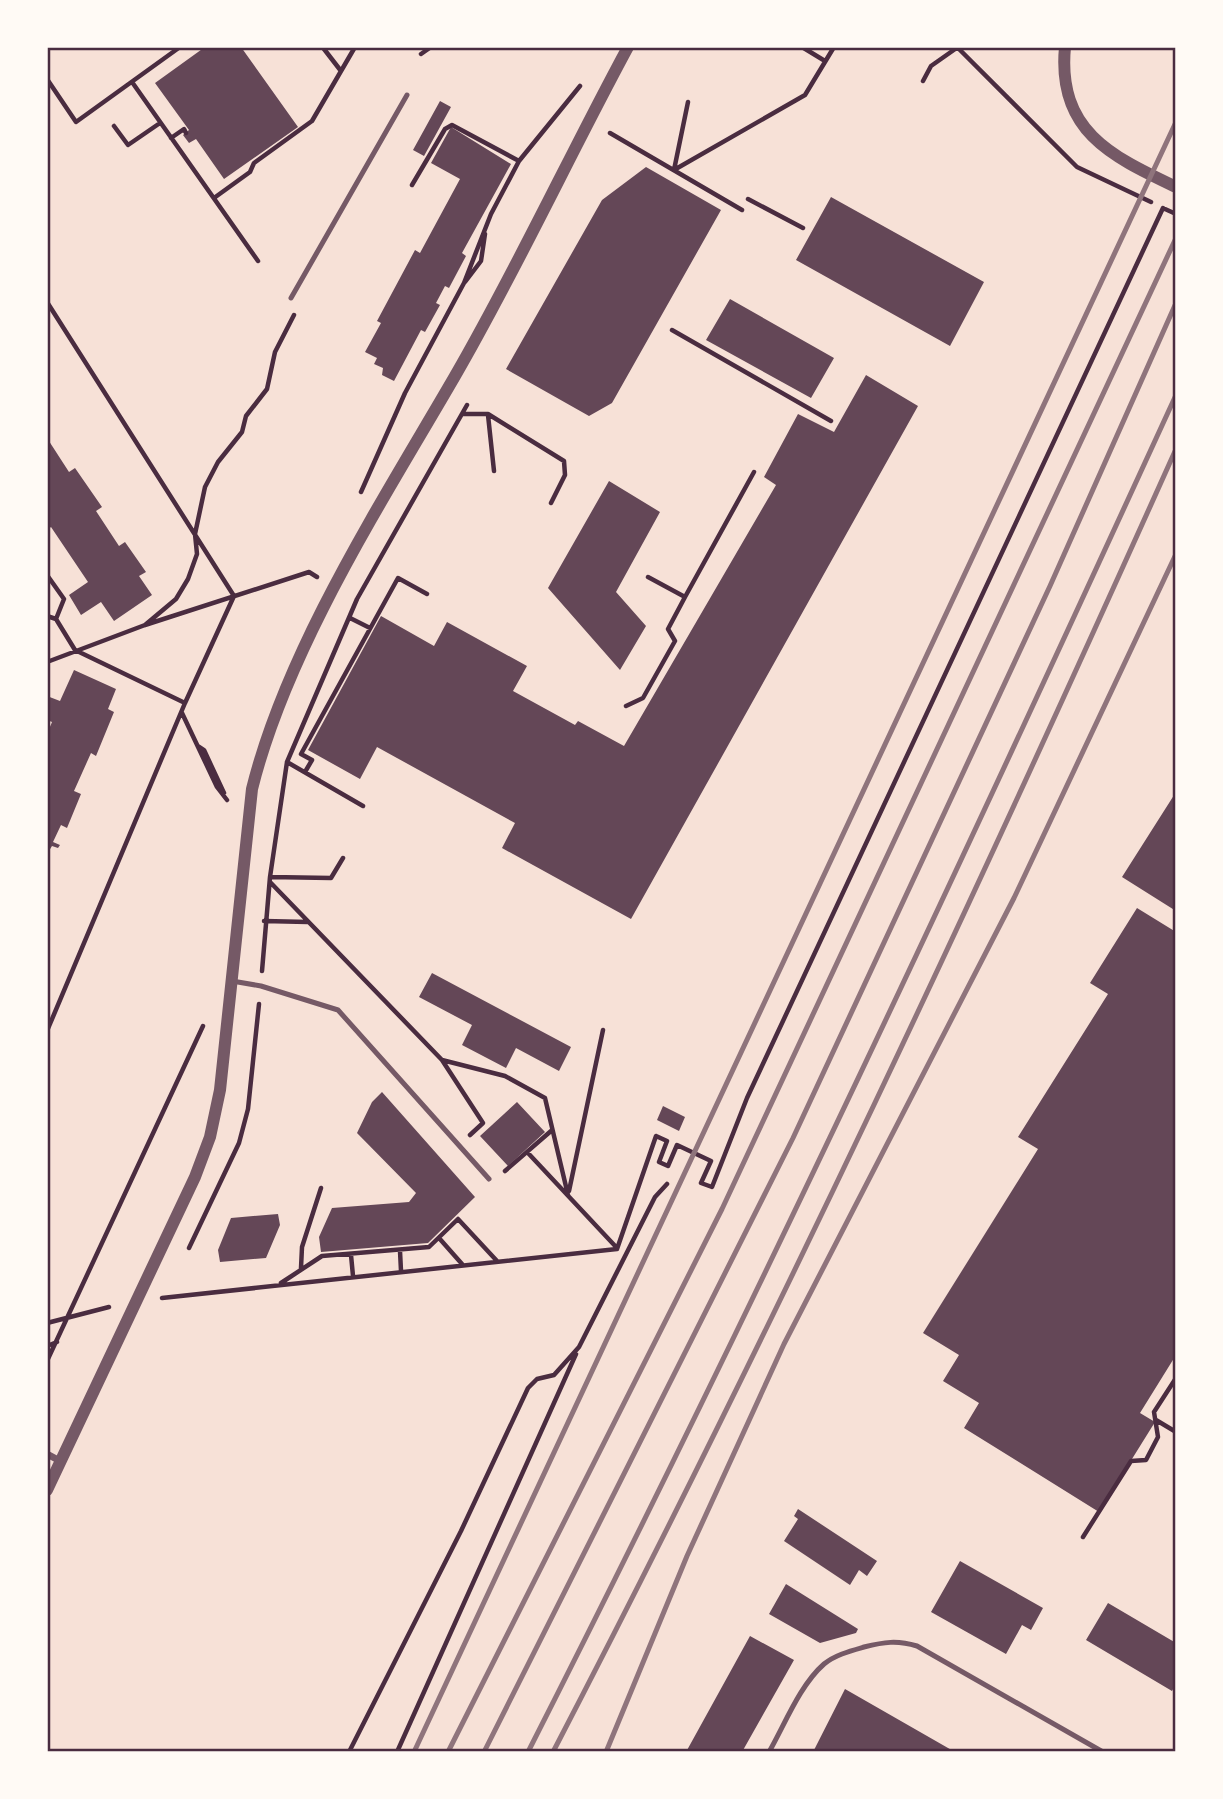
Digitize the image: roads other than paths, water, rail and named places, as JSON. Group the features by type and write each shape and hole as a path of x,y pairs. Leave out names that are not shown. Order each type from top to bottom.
{"street":[{"path":"47,1490 195,1177 210,1137 220,1090 252,789 264,740 283,692 411,449 456,374 628,47"},
{"path":"1065,47 1067,89 1075,112 1087,131 1119,160 1176,187"},
{"path":"47,1454 60,1461"}],"lane":[{"path":"291,298 407,95"},
{"path":"232,981 261,986 338,1010 489,1179"},
{"path":"769,1752 810,1681 823,1665 845,1653 885,1642 902,1642 917,1646 1103,1752"}],"railway":[{"path":"414,1752 1176,122"},
{"path":"448,1752 722,1209 1176,238"},
{"path":"484,1752 793,1138 1050,586 1176,303"},
{"path":"528,1752 696,1416 859,1077 1176,395"},
{"path":"553,1752 716,1430 874,1105 1027,778 1176,449"},
{"path":"606,1752 687,1556 784,1344 1014,898 1176,554"}]}
